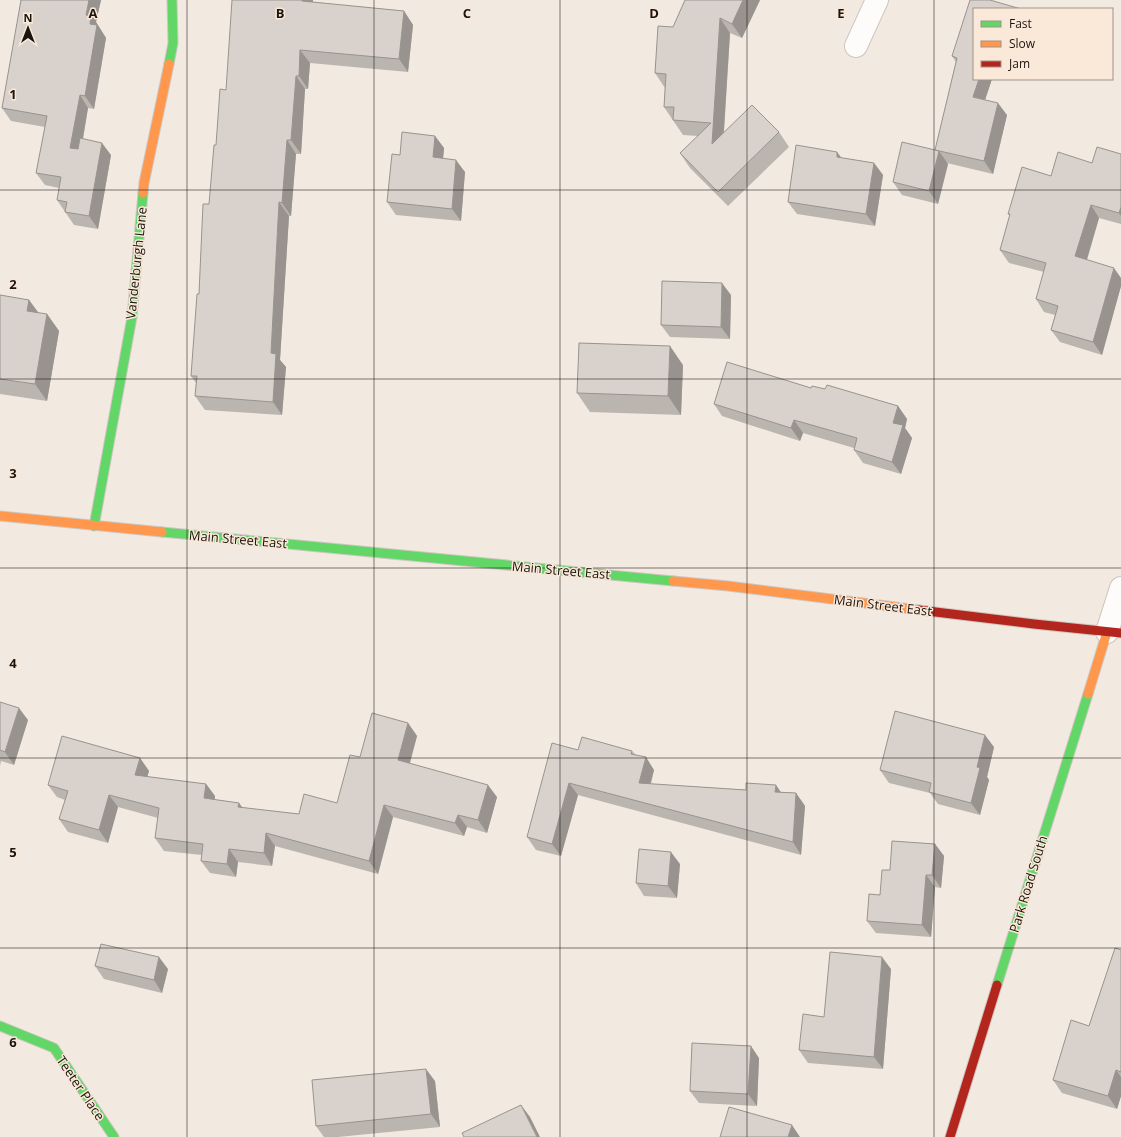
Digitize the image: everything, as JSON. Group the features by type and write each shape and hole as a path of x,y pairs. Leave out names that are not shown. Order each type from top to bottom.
{"main road":[{"name":"Vanderburgh Lane","path":"94,526 132,317 144,183 173,43 172,0"},
{"name":"Main Street East","path":"0,516 728,586 1034,624 1114,632"},
{"name":"Park Road South","path":"950,1137 1114,632"},
{"name":"Teeter Place","path":"0,1026 54,1048 114,1137"}],"street":[{"path":"856,46 877,0"},
{"path":"1114,632 1121,588"}],"building":[{"path":"21,0 89,0 86,15 91,16 90,24 97,25 85,96 80,95 70,148 78,149 80,138 102,143 89,216 65,212 67,202 57,200 61,177 36,173 47,116 2,108"},
{"path":"232,0 302,0 404,11 399,59 300,50 299,76 296,76 291,140 287,140 282,203 279,202 271,353 276,354 273,402 195,396 197,376 191,376 197,294 199,294 203,204 209,204 214,145 216,145 220,89 226,90"},
{"path":"685,0 743,0 732,24 720,18 712,144 752,105 779,132 718,192 680,153 711,123 673,120 674,107 664,107 666,74 655,73 658,26 673,27"},
{"path":"970,0 990,0 1018,8 973,8 973,80 979,80 973,97 998,103 984,161 935,150 957,58 952,56"},
{"path":"402,132 435,136 433,157 456,160 452,209 387,202 392,154 400,155"},
{"path":"902,142 939,151 929,191 893,182"},
{"path":"796,145 837,152 837,157 874,163 866,214 788,202"},
{"path":"1097,147 1121,154 1121,207 1119,213 1091,205 1075,256 1114,268 1093,342 1051,330 1058,306 1036,299 1046,263 1000,250 1010,214 1008,214 1022,167 1051,176 1058,152 1092,163"},
{"path":"662,281 722,283 721,327 661,325"},
{"path":"0,295 29,300 27,311 47,314 35,384 0,379"},
{"path":"579,343 670,346 668,396 577,393"},
{"path":"727,362 811,388 812,386 825,389 827,385 898,406 893,423 903,425 892,462 854,450 857,438 794,420 791,428 714,404"},
{"path":"0,702 19,708 5,752 0,750"},
{"path":"895,711 985,735 977,767 980,768 971,803 929,792 931,783 880,770"},
{"path":"372,713 408,723 398,760 488,785 478,820 458,815 455,823 384,805 369,861 266,833 264,853 229,849 227,864 201,861 203,844 155,838 159,808 109,795 99,830 59,819 68,791 48,785 62,736 140,758 135,775 206,784 204,798 239,803 238,807 299,814 304,794 337,803 350,755 360,757"},
{"path":"582,737 632,751 631,754 646,757 639,783 746,790 746,783 776,785 775,792 796,793 793,842 569,783 552,844 527,837 552,743 578,750"},
{"path":"892,841 935,844 932,875 926,875 922,925 867,921 869,894 880,895 882,870 890,870"},
{"path":"639,849 671,852 668,886 636,883"},
{"path":"101,944 159,957 154,980 95,966"},
{"path":"1115,948 1121,950 1121,1072 1116,1070 1108,1096 1053,1080 1071,1020 1089,1026"},
{"path":"830,952 882,957 874,1057 799,1050 803,1014 824,1017"},
{"path":"692,1043 751,1046 748,1094 690,1091"},
{"path":"426,1069 431,1114 316,1126 312,1080"},
{"path":"521,1105 537,1137 464,1137 462,1133"},
{"path":"729,1107 792,1125 788,1137 720,1137"}],"traffic: fast":[{"path":"169,64 173,43 172,0"},
{"path":"94,526 132,317 143,193"},
{"path":"162,532 673,581"},
{"path":"997,985 1088,694"},
{"path":"0,1026 54,1048 114,1137"}],"traffic: slow":[{"path":"143,193 169,64"},
{"path":"0,516 162,532"},
{"path":"673,581 728,586 919,610"},
{"path":"1088,694 1107,632"}],"traffic: jam":[{"path":"919,610 1121,633"},
{"path":"950,1137 997,985"}]}
